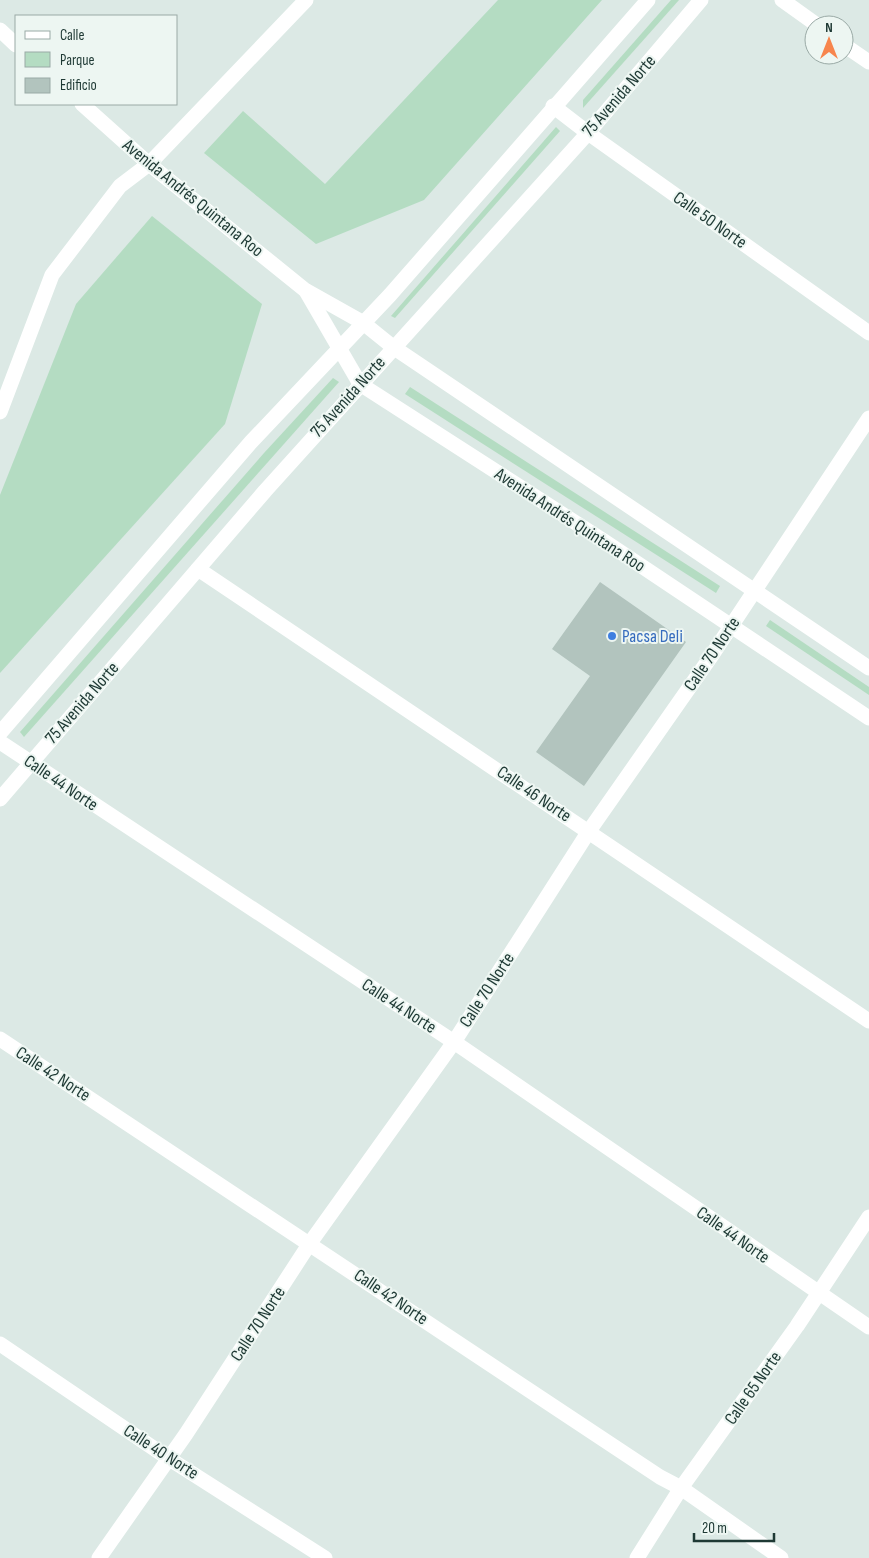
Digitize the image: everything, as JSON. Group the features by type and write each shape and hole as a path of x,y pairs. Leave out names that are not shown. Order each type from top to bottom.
{"street":[{"path":"0,412 52,274 120,186 148,164 306,0"},
{"path":"0,733 251,442 362,322 390,295 553,106 648,0"},
{"name":"75 Avenida Norte","path":"0,798 360,384 588,133 701,0"},
{"path":"782,0 804,16"},
{"path":"0,30 15,44"},
{"path":"854,52 869,62"},
{"name":"Avenida Andrés Quintana Roo","path":"83,105 148,164 305,290 362,322 393,348 869,668"},
{"name":"Calle 50 Norte","path":"553,106 588,133 869,333"},
{"name":"Avenida Andrés Quintana Roo","path":"305,290 360,384 604,541 869,718"},
{"name":"Calle 70 Norte","path":"98,1558 168,1458 310,1243 454,1042 589,830 754,592 869,418"},
{"name":"Calle 46 Norte","path":"198,569 589,830 869,1021"},
{"name":"Calle 44 Norte","path":"0,742 454,1042 818,1293 869,1326"},
{"name":"Calle 42 Norte","path":"0,1039 650,1470 681,1488 781,1558"},
{"name":"Calle 65 Norte","path":"637,1558 681,1488 869,1217"},
{"name":"Calle 40 Norte","path":"0,1344 168,1458 325,1558"}],"green space":[{"path":"498,0 602,0 424,200 316,244 204,153 243,111 325,184"},
{"path":"671,0 679,0 583,108 583,100"},
{"path":"556,127 560,131 395,318 391,316"},
{"path":"152,216 262,304 225,424 0,673 0,495 76,304"},
{"path":"333,378 339,382 24,737 20,732 264,453"},
{"path":"410,387 720,586 716,593 405,394"},
{"path":"770,620 869,687 869,695 766,626"}],"building":[{"path":"600,582 686,642 584,786 536,752 590,676 552,649"}],"place":[{"name":"Pacsa Deli","path":"612,636"}]}
